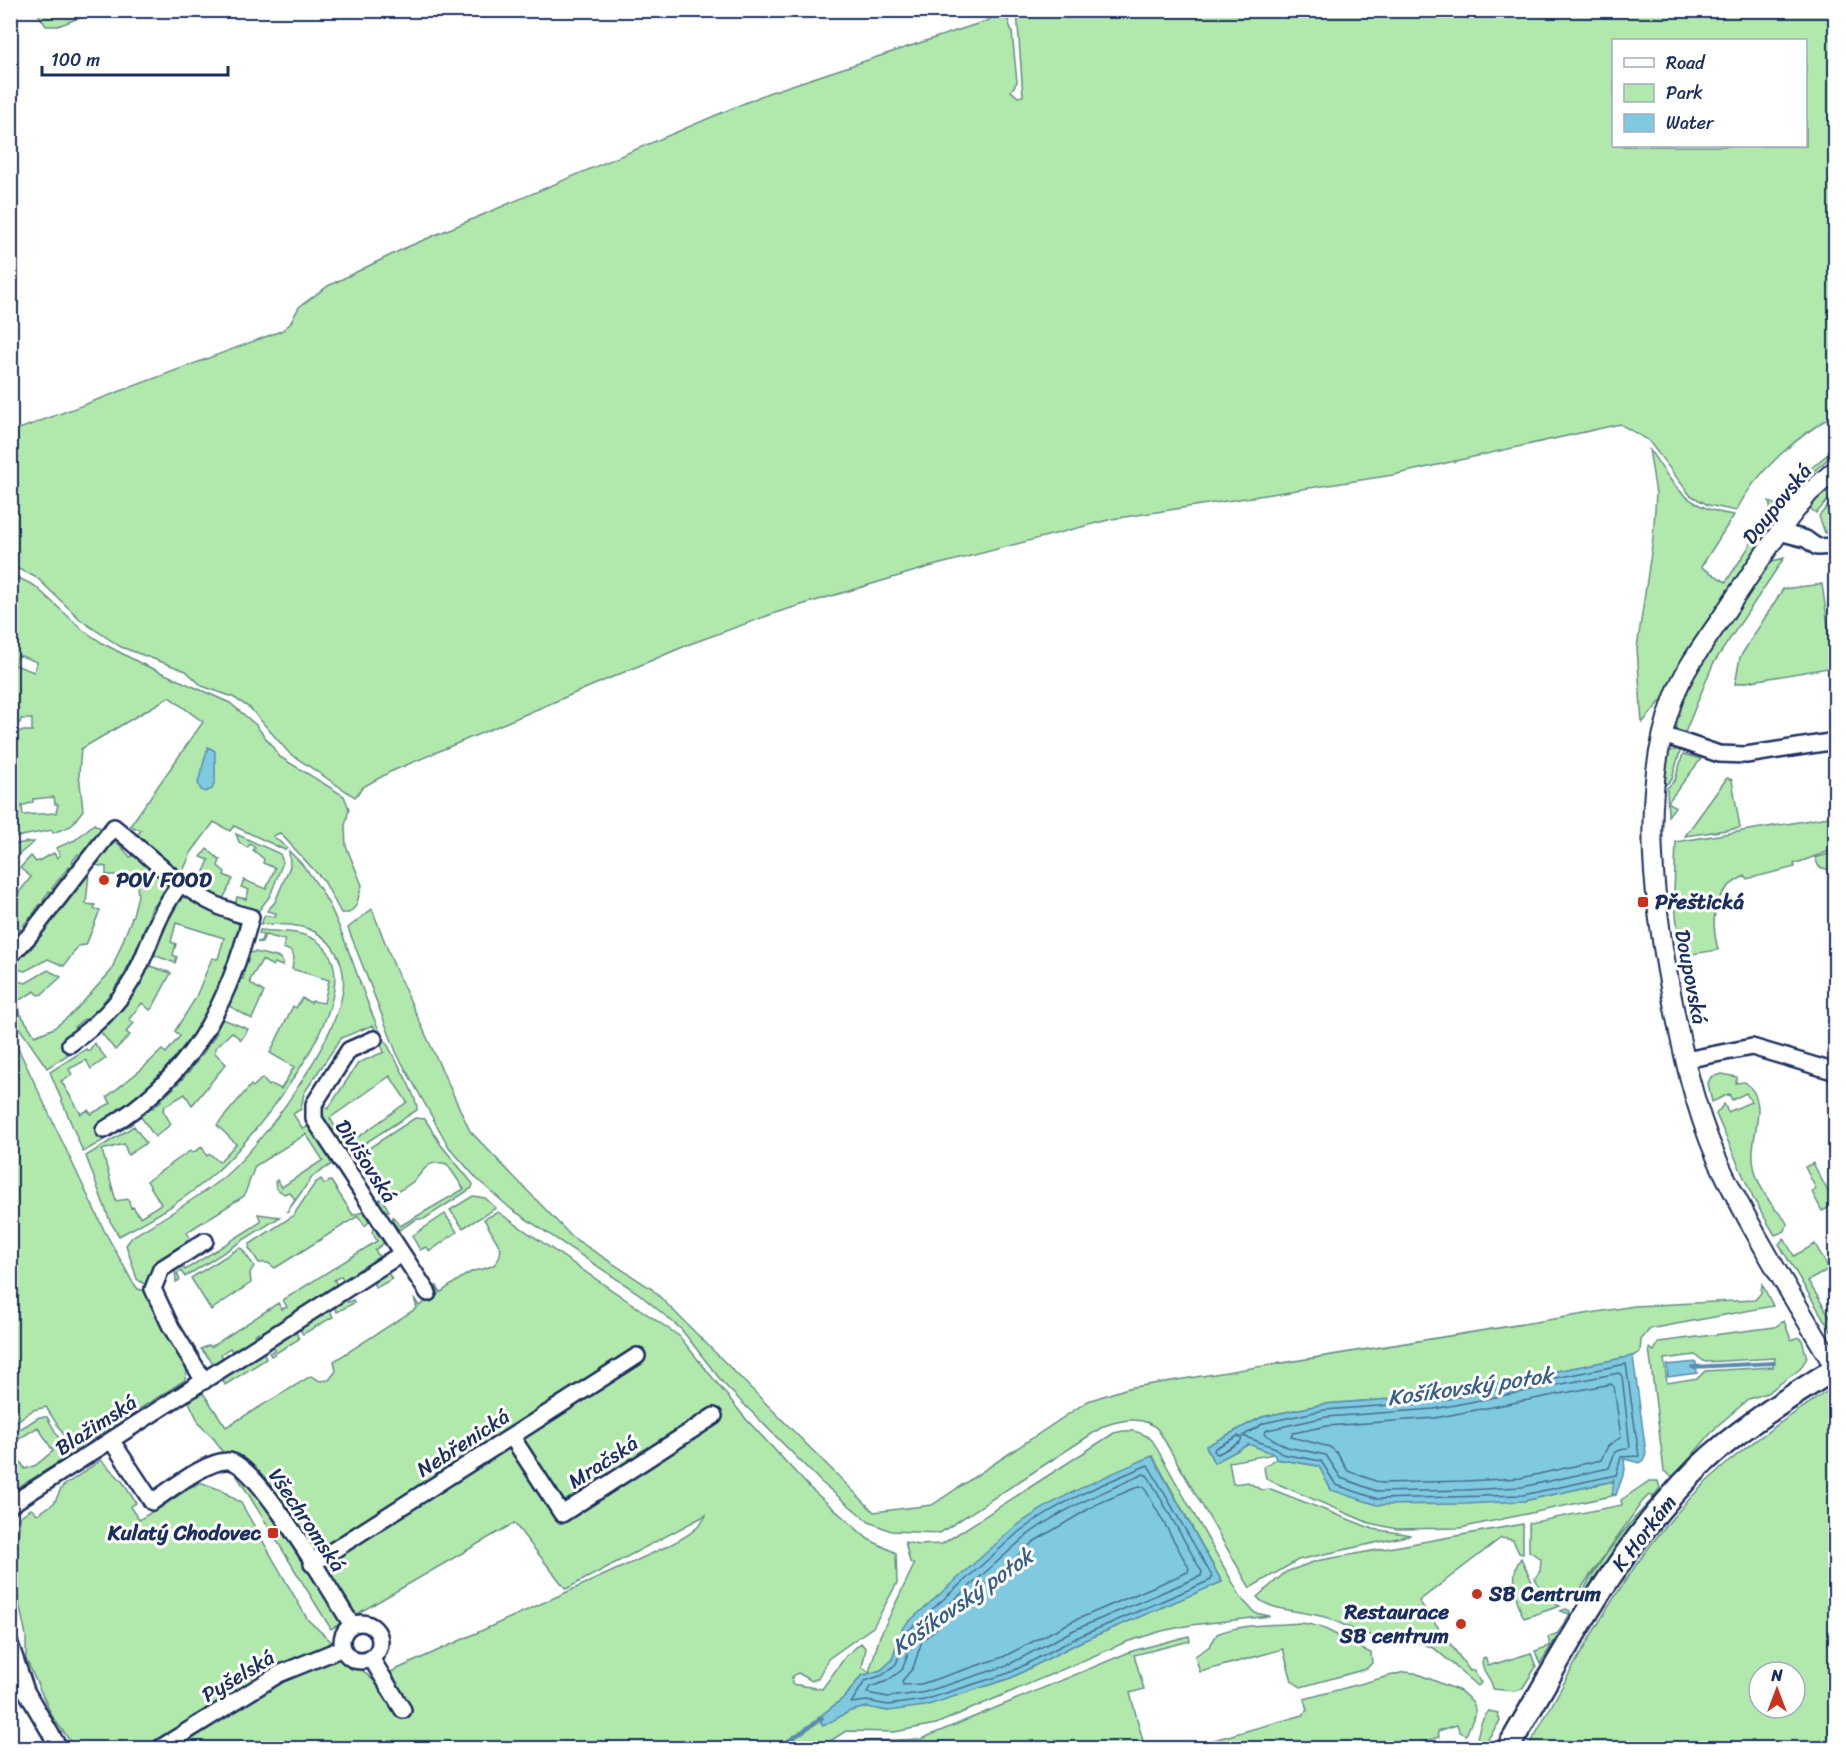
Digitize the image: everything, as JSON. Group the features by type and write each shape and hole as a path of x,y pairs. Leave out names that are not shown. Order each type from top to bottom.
{"main road":[{"name":"K Horkám","path":"1508,1749 1613,1573 1658,1512 1712,1456 1835,1368"}],"street":[{"name":"Doupovská","path":"1835,1368 1725,1177 1702,1119 1684,1060 1657,919 1654,801 1657,762 1663,735 1673,699 1690,664 1779,532 1809,493 1836,469"},
{"path":"1779,532 1806,539 1817,547 1836,546"},
{"path":"1663,735 1719,754 1746,755 1836,741"},
{"path":"10,956 29,936 114,827 180,885 219,906 251,917 230,984 219,1009 192,1054 150,1099 104,1130"},
{"path":"70,1044 100,1021 123,994 143,957 159,914 180,885"},
{"name":"Divišovská","path":"374,1039 349,1050 331,1075 312,1111 314,1119 428,1293"},
{"path":"1684,1060 1752,1047 1836,1072"},
{"path":"205,1241 161,1269 153,1289 171,1327 204,1381 401,1254"},
{"name":"Nebřenická","path":"312,1564 637,1356"},
{"name":"Blažimská","path":"10,1505 204,1381"},
{"name":"Mračská","path":"512,1437 562,1514 714,1416"},
{"name":"Všechromská","path":"111,1440 152,1502 208,1466 228,1461 238,1464 263,1488 352,1625"},
{"path":"362,1623 375,1631 379,1645 371,1658 357,1660 348,1656 343,1648 342,1638 352,1625 362,1623"},
{"path":"10,1644 26,1691 59,1749"},
{"name":"Pyšelská","path":"160,1749 279,1674 343,1648"},
{"path":"371,1658 403,1710"}],"green space":[{"path":"36,11 97,11 58,26 46,26"},
{"path":"997,11 1005,11 1012,32 1017,82 1011,91 1018,97 1023,96 1017,11 1835,11 1835,414 1779,456 1744,496 1736,511 1708,505 1690,495 1648,440 1620,424 1393,475 1112,519 929,567 778,612 690,644 390,772 363,787 355,797 289,753 250,708 233,697 202,686 186,671 121,647 82,621 35,576 11,566 11,432 281,331 290,324 299,307 328,286 405,248 768,93 989,20"},
{"path":"1835,448 1835,453 1808,476 1776,513 1771,510 1769,501 1777,506 1803,475"},
{"path":"1649,449 1683,494 1704,507 1734,515 1701,567 1726,582 1754,539 1747,534 1758,534 1764,540 1666,695 1642,723 1637,648 1653,539 1656,494"},
{"path":"1835,479 1835,493 1816,513 1807,506"},
{"path":"1835,498 1835,531 1825,533 1819,516"},
{"path":"1784,558 1713,664 1684,735 1680,733 1676,729 1675,719 1701,662 1769,562"},
{"path":"11,574 35,586 83,630 104,644 140,663 230,703 256,725 280,757 344,796 349,809 345,826 346,846 362,885 356,906 349,913 341,913 324,881 280,833 273,836 287,848 285,850 234,826 230,831 214,822 179,874 137,836 141,830 130,826 203,722 169,697 81,749 79,774 83,810 71,826 53,833 52,830 11,838","holes":["18,655 37,662 34,672 15,665","21,719 32,719 32,731 12,731 12,723 20,723","54,797 55,804 58,804 56,813 23,815 22,806 33,802 33,799"]},
{"path":"1822,584 1834,667 1735,684 1740,657 1783,589"},
{"path":"1681,748 1672,779 1663,787 1668,752"},
{"path":"1683,754 1701,759 1668,802 1675,807 1668,816 1667,788 1675,780"},
{"path":"1727,778 1732,780 1740,828 1685,836"},
{"path":"1835,816 1835,849 1794,864 1795,867 1747,879 1745,876 1734,882 1726,889 1716,907 1714,927 1718,950 1680,956 1674,892 1676,842"},
{"path":"94,824 102,829 82,857 78,854 72,862 75,865 73,868 70,866 62,875 65,878 63,880 60,878 52,888 56,891 53,894 49,891 43,901 45,904 43,906 40,904 33,914 36,916 34,920 30,917 23,926 26,929 24,932 20,929 12,939 15,942 13,945 11,943 10,915 14,912 10,904 31,877 20,868 31,856 36,862 54,853 57,858 60,855 56,848 75,840"},
{"path":"236,834 280,854 283,862 270,896 256,914 235,905 237,897 246,899 249,890 241,887 244,880 266,889 275,868 263,863 264,859 253,850 255,848 250,844 247,848 239,842"},
{"path":"34,842 11,861 11,845"},
{"path":"118,843 130,857 133,856 130,848 166,881 166,892 157,906 153,905 149,916 153,918 150,925 146,923 142,935 145,937 143,943 139,942 135,953 138,955 136,961 131,960 126,970 129,973 126,979 122,977 115,987 119,990 114,995 111,993 103,1002 106,1005 102,1010 99,1008 90,1016 93,1019 88,1023 84,1019 74,1027 91,1040 47,1068 11,1016 10,979 26,983 48,970 61,977 42,994 38,995 35,991 16,1002 20,1009 18,1010 35,1036 54,1028 74,1012 111,971 133,915 138,895 136,875 106,875 106,867 95,865 111,844"},
{"path":"207,849 220,860 218,866 225,872 224,875 233,879 222,901 190,882 195,873 202,876 209,860 201,857"},
{"path":"289,851 306,869 332,910 376,1023 407,1080 417,1110 348,1154 338,1141 340,1136 347,1145 407,1102 390,1076 330,1118 337,1130 331,1130 324,1119 322,1105 328,1109 358,1063 384,1052 373,1025 341,1038 304,1093 301,1109 293,1114 303,1129 308,1126 312,1129 332,1164 313,1176 287,1212 295,1199 289,1192 284,1194 276,1188 275,1182 277,1180 282,1187 323,1160 306,1134 255,1166 244,1196 187,1232 192,1242 152,1269 147,1286 137,1279 126,1245 132,1237 224,1177 240,1161 296,1091 327,1037 337,1012 344,981 338,956 329,942 303,927 261,924 265,915 275,917 276,913 267,911 275,902 290,866"},
{"path":"1835,852 1835,871 1819,867 1815,858"},
{"path":"89,873 86,904 95,905 94,909 100,910 86,945 78,946 64,966 48,959 25,971 16,969 14,961 26,949 29,951 37,941 34,938 52,915 55,918 61,911 58,908 62,903 65,905 75,892 72,890 80,879 83,880"},
{"path":"184,896 238,923 241,929 237,950 233,949 229,960 233,962 230,971 226,970 212,1012 208,1010 191,1038 194,1041 185,1046 175,1066 172,1063 164,1072 166,1075 160,1082 157,1079 148,1087 150,1090 144,1096 140,1094 131,1101 133,1105 126,1110 123,1107 113,1114 125,1123 132,1124 83,1152 50,1072 86,1049 89,1051 94,1043 106,1058 91,1069 86,1060 69,1069 72,1075 61,1081 81,1114 88,1110 91,1114 111,1103 107,1097 162,1050 166,1053 180,1036 175,1031 195,999 212,958 218,959 224,938 176,923 171,942 176,944 173,955 177,957 175,963 154,955 157,935 161,935 178,897"},
{"path":"372,909 395,968 470,1131 572,1237 652,1289 874,1512 932,1505 1088,1401 1128,1388 1634,1306 1755,1300 1761,1293 1762,1284 1773,1306 1650,1329 1641,1340 1640,1352 1633,1356 1432,1396 1323,1404 1262,1417 1206,1446 1214,1463 1249,1444 1274,1454 1229,1462 1233,1484 1248,1482 1261,1490 1271,1489 1373,1529 1411,1535 1298,1560 1250,1588 1159,1431 1154,1426 1140,1421 1125,1421 1104,1426 940,1533 891,1531 869,1522 821,1482 723,1383 681,1329 638,1293 511,1209 477,1179 449,1147 397,1054 348,928"},
{"path":"260,930 290,932 311,937 317,941 333,963 334,992 323,1026 304,1062 280,1097 232,1156 215,1173 181,1199 158,1215 119,1236 110,1221 86,1156 134,1126 146,1143 128,1155 124,1144 102,1150 116,1201 128,1199 131,1208 133,1207 140,1217 161,1204 147,1181 190,1151 192,1153 202,1147 207,1156 210,1154 219,1162 236,1144 217,1125 251,1085 253,1087 262,1078 269,1086 271,1084 281,1089 294,1067 270,1053 293,1006 296,1008 302,998 311,1003 312,1001 324,1003 329,980 292,969 294,957 291,951 283,948 285,940 265,935 262,943 257,942 261,941 263,935 259,934"},
{"path":"255,952 280,958 283,963 282,966 275,963 273,966 262,960 250,980 251,984 264,992 252,1019 229,1006 239,978 243,979 248,953"},
{"path":"147,965 171,973 153,1007 150,1010 142,1003 129,1019 134,1023 126,1032 130,1035 115,1050 99,1030 106,1022 109,1024 117,1015 114,1012 117,1009 120,1012 128,1002 125,999 127,997 130,999 137,989 133,986 135,983 139,985"},
{"path":"223,1019 248,1029 241,1040 232,1032 215,1048 215,1053 226,1064 192,1105 185,1094 165,1106 163,1110 171,1124 155,1137 141,1117 141,1113 149,1105 153,1108 162,1100 159,1096 162,1094 165,1096 174,1088 171,1085 174,1082 177,1085 185,1076 183,1073 185,1070 188,1073 198,1060 195,1057 198,1054 201,1056 208,1046 205,1043 207,1040 211,1042 217,1032 214,1030"},
{"path":"10,1031 104,1230 132,1281 138,1289 149,1292 190,1369 187,1371 185,1380 74,1451 46,1407 33,1410 11,1425"},
{"path":"1722,1074 1737,1077 1736,1083 1745,1082 1757,1099 1758,1118 1753,1148 1755,1172 1767,1198 1787,1224 1785,1231 1775,1235 1753,1198 1716,1114 1724,1104 1728,1112 1751,1102 1746,1093 1732,1100 1729,1094 1712,1102 1708,1083 1711,1077"},
{"path":"415,1118 425,1119 441,1145 473,1184 472,1188 424,1219 417,1219 399,1230 392,1221 393,1217 400,1226 464,1189 447,1164 432,1164 425,1168 413,1182 383,1200 389,1211 385,1212 378,1201 386,1195 359,1155 361,1153 365,1159 369,1156 366,1150"},
{"path":"1813,1163 1835,1205 1822,1211 1812,1192 1816,1189 1805,1167"},
{"path":"321,1179 324,1184 331,1181 353,1215 363,1212 369,1222 365,1226 358,1216 275,1268 268,1263 259,1263 249,1248 250,1244 293,1216 315,1183"},
{"path":"473,1196 485,1198 496,1208 463,1228 450,1210"},
{"path":"498,1212 679,1336 746,1419 810,1488 868,1539 896,1553 897,1583 873,1627 828,1659 818,1678 812,1681 798,1673 792,1677 792,1684 822,1689 846,1656 861,1643 866,1649 862,1667 869,1672 880,1636 914,1565 910,1562 905,1542 918,1545 942,1544 1114,1433 1125,1431 1139,1432 1152,1440 1242,1599 1255,1613 1270,1616 1191,1625 1162,1631 1126,1642 936,1724 894,1732 846,1731 819,1748 75,1748 52,1716 26,1659 26,1636 10,1567 18,1535 19,1517 31,1509 38,1514 54,1503 62,1487 101,1460 122,1481 136,1503 130,1507 139,1520 200,1482 221,1490 241,1503 308,1620 373,1680 668,1546 683,1538 702,1522 706,1515 566,1589 514,1523 331,1629 215,1440 200,1425 189,1402 203,1393 226,1427 311,1376 320,1381 329,1380 336,1371 334,1361 417,1308 414,1298 419,1306 439,1293 436,1285 441,1292 462,1277 496,1263 501,1249 484,1219","holes":["1153,1456 1222,1582 1080,1642 1011,1678 888,1711 867,1707 850,1711 823,1725 818,1718 846,1696 861,1676 881,1670 893,1660 897,1640 1015,1527"]},
{"path":"258,1214 280,1217 185,1277 181,1271 177,1274 180,1280 176,1282 175,1269 180,1263 185,1270 261,1222"},
{"path":"445,1214 457,1232 430,1251 426,1247 420,1250 412,1236"},
{"path":"374,1228 384,1243 375,1250 381,1260 344,1281 341,1276 334,1280 338,1286 262,1336 259,1332 254,1335 257,1339 234,1354 230,1348 221,1354 224,1360 213,1363 201,1349 209,1345 211,1347 278,1303 282,1309 287,1307 283,1300 377,1241 372,1232"},
{"path":"1784,1238 1794,1256 1815,1244 1829,1269 1808,1281 1835,1325 1835,1338 1779,1244"},
{"path":"239,1248 254,1266 250,1273 251,1283 211,1310 191,1278"},
{"path":"387,1271 392,1279 376,1288 372,1281"},
{"path":"345,1298 348,1302 353,1300 354,1303 337,1312 333,1306"},
{"path":"329,1308 333,1317 303,1334 299,1328"},
{"path":"1784,1321 1791,1340 1798,1337 1802,1340 1807,1358 1800,1369 1767,1393 1749,1399 1717,1426 1675,1476 1664,1471 1649,1348 1654,1351 1659,1342 1775,1327","holes":["1695,1355 1705,1362 1775,1358 1773,1367 1705,1371 1698,1378 1667,1383 1664,1359"]},
{"path":"295,1330 299,1339 271,1356 269,1353 275,1350 272,1345"},
{"path":"263,1350 266,1359 225,1385 221,1377"},
{"path":"1835,1386 1835,1748 1528,1748 1591,1635 1638,1562 1693,1495 1764,1434"},
{"path":"39,1417 47,1417 69,1456 11,1492 11,1447 25,1469 36,1465 53,1451 38,1427 11,1444 11,1435"},
{"path":"1276,1459 1319,1466 1331,1490 1524,1501 1613,1481 1612,1494 1616,1495 1460,1528 1397,1529 1369,1523 1266,1479 1264,1467"},
{"path":"1649,1481 1658,1481 1660,1488 1653,1497 1649,1495 1642,1502 1577,1594 1560,1600 1543,1593 1535,1578 1540,1571 1541,1559 1529,1551 1529,1523 1622,1505 1621,1500"},
{"path":"1658,1495 1661,1497 1574,1617 1585,1588 1608,1552 1647,1504"},
{"path":"1523,1524 1523,1554 1519,1553 1513,1540 1501,1538 1419,1601 1470,1671 1473,1670 1481,1683 1478,1686 1435,1649 1411,1639 1392,1635 1378,1637 1370,1635 1328,1618 1270,1606 1257,1597 1286,1572 1316,1561"},
{"path":"1521,1558 1538,1595 1560,1606 1524,1618 1515,1588 1515,1572"},
{"path":"1566,1609 1570,1611 1570,1614 1560,1611"},
{"path":"1570,1614 1540,1664 1535,1651 1550,1646 1548,1637 1558,1633"},
{"path":"1299,1623 1327,1630 1371,1653 1372,1663 1366,1669 1301,1687 1292,1681 1283,1649 1200,1672 1195,1656 1210,1646 1217,1634 1247,1626"},
{"path":"1189,1636 1190,1641 1134,1655 1144,1689 1130,1693 1145,1748 833,1748 849,1742 921,1739 1132,1651"},
{"path":"1531,1653 1536,1667 1522,1689 1514,1691 1493,1689 1483,1667 1483,1658 1485,1657 1488,1666"},
{"path":"1404,1672 1415,1673 1460,1691 1473,1702 1476,1712 1466,1735 1460,1732 1457,1725 1438,1731 1439,1737 1403,1748 1185,1748 1303,1715 1307,1710 1304,1699"},
{"path":"1489,1711 1498,1713 1500,1721 1482,1748 1477,1748 1479,1728"}],"water":[{"path":"208,747 215,751 215,781 212,789 206,792 201,790 198,783"},
{"path":"1633,1356 1646,1453 1644,1460 1640,1463 1624,1459 1625,1470 1616,1495 1612,1494 1614,1478 1613,1481 1524,1501 1377,1505 1331,1490 1319,1466 1276,1459 1274,1454 1249,1444 1214,1463 1206,1446 1262,1417 1324,1404 1432,1396"},
{"path":"1696,1362 1697,1373 1668,1377 1667,1365"},
{"path":"1152,1456 1222,1582 1080,1642 1011,1678 925,1706 888,1711 867,1707 850,1711 823,1726 818,1718 846,1696 861,1676 881,1670 892,1660 903,1627 1015,1527 1064,1496"}],"waterway":[{"name":"Košíkovský potok","path":"1692,1367 1774,1363"},
{"name":"Košíkovský potok","path":"778,1748 822,1718"}],"place":[{"name":"POV FOOD","path":"104,880"},
{"name":"Přeštická","path":"1643,902"},
{"name":"Kulatý Chodovec","path":"273,1533"},
{"name":"SB Centrum","path":"1477,1594"},
{"name":"Restaurace SB centrum","path":"1461,1624"}]}
